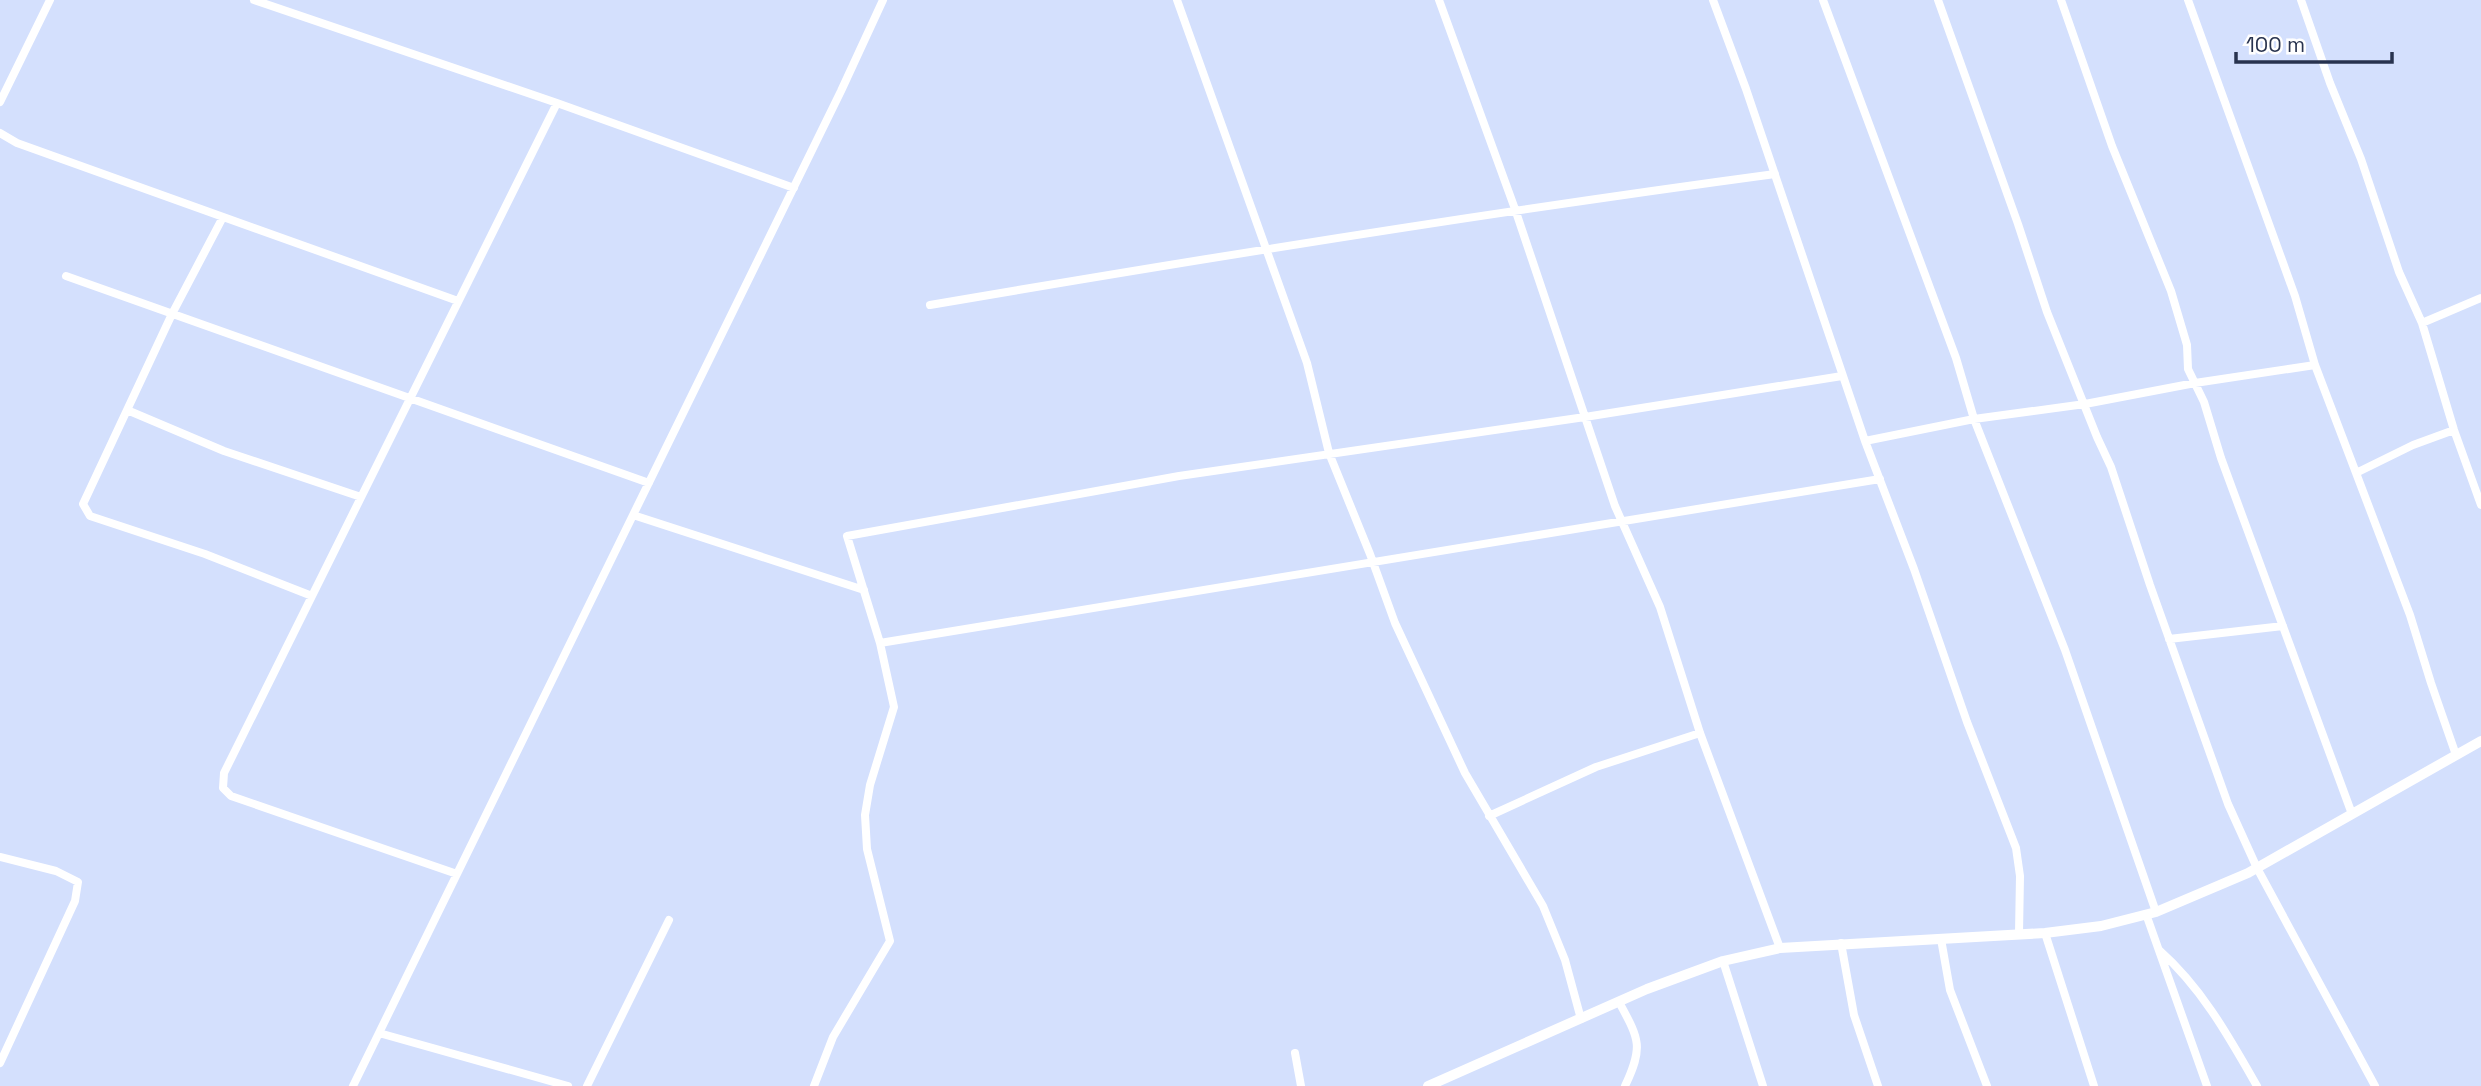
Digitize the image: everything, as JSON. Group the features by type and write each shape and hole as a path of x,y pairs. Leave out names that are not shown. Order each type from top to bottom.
{"street":[{"path":"0,102 50,0"},
{"path":"254,0 794,188"},
{"path":"354,1086 794,188 883,0"},
{"path":"1177,0 1307,363 1329,453 1395,623 1465,772 1543,906 1565,960 1581,1019"},
{"path":"1439,0 1515,209 1622,522 1660,607 1700,733 1780,948"},
{"path":"1713,0 1865,441 1914,569 1967,722 2016,848 2020,876 2019,933"},
{"path":"1823,0 1956,358 1974,419 2065,650 2151,913 2159,950 2207,1086"},
{"path":"1937,0 2045,305 2096,437 2112,467 2228,804 2257,868 2375,1086"},
{"path":"2061,0 2112,146 2171,291 2187,345 2188,369 2204,402 2221,458 2309,691 2352,814"},
{"path":"2188,0 2295,296 2315,365 2410,615 2456,755"},
{"path":"2301,0 2330,83 2361,159 2399,272 2422,323 2454,430 2481,505"},
{"path":"457,874 231,796 223,788 224,773 556,103"},
{"path":"0,133 17,143 458,301"},
{"path":"930,305 1515,209 1774,173"},
{"path":"223,217 172,314 83,504 90,516 205,554 312,596"},
{"path":"66,276 649,483"},
{"path":"2422,323 2481,298"},
{"path":"1865,441 1974,419 2085,404 2195,383 2315,365"},
{"path":"814,1086 833,1037 890,941 867,849 865,815 870,785 894,707 880,643 847,536 1179,476 1585,417 1842,376"},
{"path":"127,410 224,451 361,497"},
{"path":"2356,473 2413,445 2454,430"},
{"path":"880,643 1880,479"},
{"path":"633,515 864,590"},
{"path":"2169,639 2283,626"},
{"path":"1489,816 1596,767 1700,733"},
{"path":"1427,1086 1619,1002 1723,961 1780,948 2045,933 2101,926 2151,913 2257,868 2481,741"},
{"path":"0,857 56,871 78,882 75,901 0,1063"},
{"path":"587,1086 669,920"},
{"path":"2045,933 2094,1086"},
{"path":"1941,939 1950,990 1987,1086"},
{"path":"1841,943 1854,1015 1878,1086"},
{"path":"2159,950 2181,969 2203,997 2257,1086"},
{"path":"1723,961 1763,1086"},
{"path":"1619,1002 1636,1034 1638,1052 1625,1086"},
{"path":"379,1033 568,1086"},
{"path":"1296,1052 1301,1086"}]}
